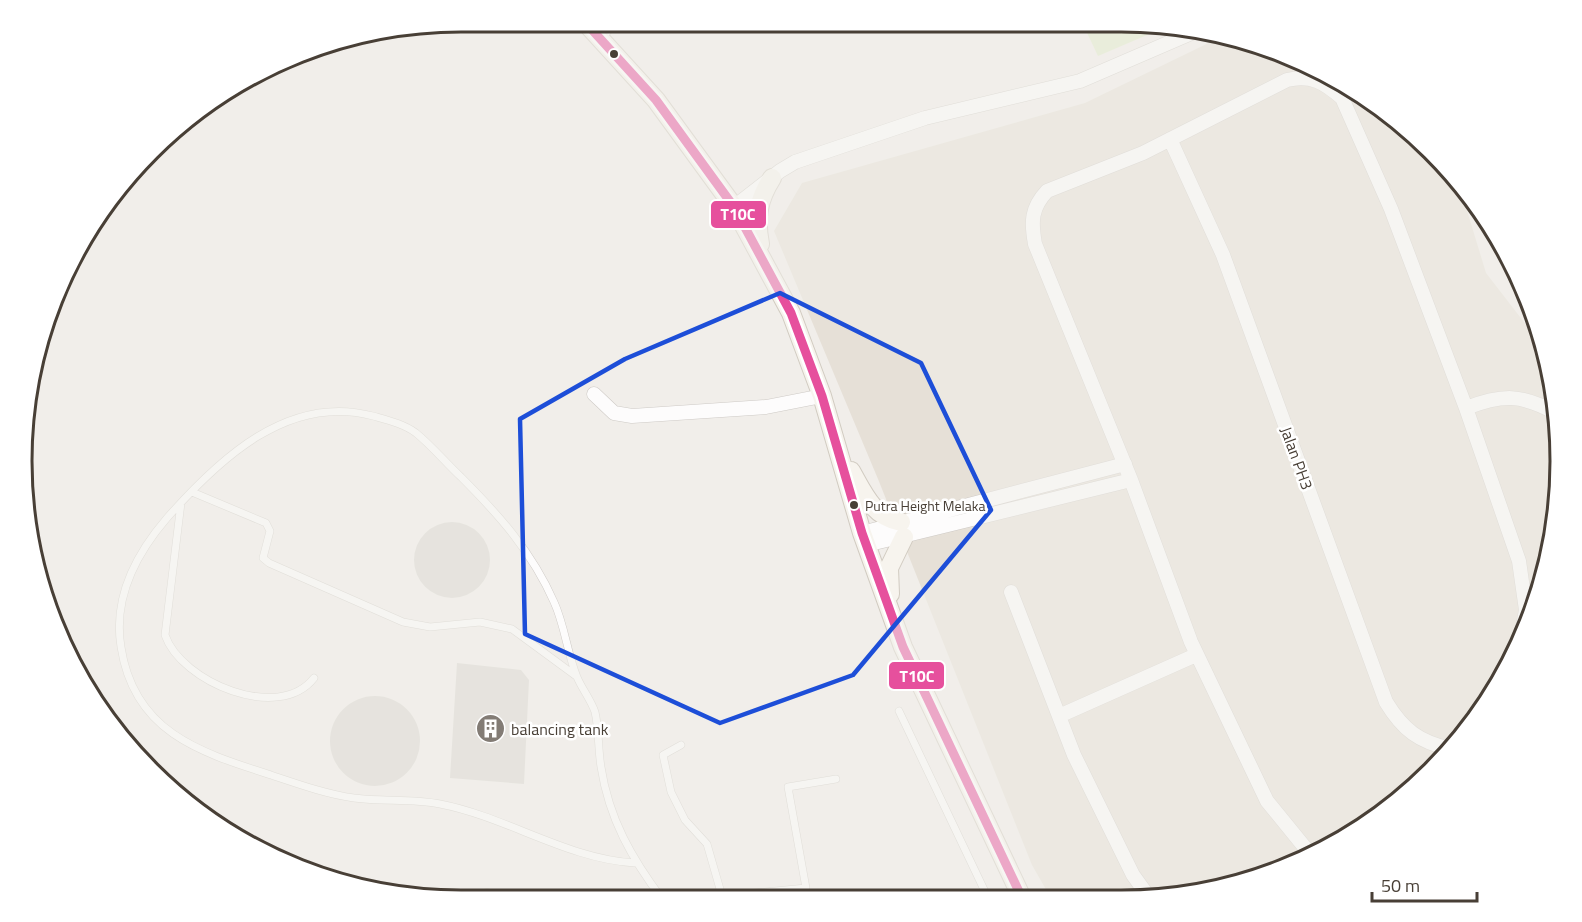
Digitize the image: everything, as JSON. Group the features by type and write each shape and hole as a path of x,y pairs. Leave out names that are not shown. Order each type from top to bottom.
{"main road":[{"path":"595,32 656,100 734,207 791,313 822,396 864,539 891,616 943,733 1018,890"},
{"path":"765,261 758,232 757,212 763,191 772,178"},
{"path":"836,443 870,506 902,530 889,568 891,616"}],"street":[{"path":"599,36 602,32"},
{"path":"734,207 795,162 925,118 1080,81 1184,36"},
{"path":"1306,848 1267,801 1196,655 1125,464 1035,244 1032,214 1036,203 1047,191 1143,153 1287,80 1300,71 1321,81"},
{"path":"1337,89 1360,135 1466,408 1519,561 1525,606"},
{"name":"Jalan PH3","path":"1170,139 1224,255 1386,702 1398,723 1415,738 1442,746"},
{"path":"594,394 614,413 632,416 766,407 822,396"},
{"path":"1466,408 1488,399 1515,397 1529,400 1547,409"},
{"path":"902,530 932,514 1125,464"},
{"path":"864,539 902,530 936,529 1131,480"},
{"path":"972,504 975,519"},
{"path":"932,514 936,529"},
{"path":"1011,592 1059,716 1102,816 1133,875 1144,890"},
{"path":"1059,716 1196,655"}],"lane":[{"path":"635,863 605,860 441,804 335,795 190,746 166,730 143,708 131,684 123,659 118,630 122,600 132,570 147,543 181,503 236,450 291,418 335,410 359,412 394,422 415,432 504,520 522,544 555,604 576,676 594,710 606,794 635,863 655,890"},
{"path":"192,492 266,523 270,531 263,558 269,563 403,622 430,627 480,622 512,629 576,676"},
{"path":"181,503 165,635 169,648 184,665 204,680 253,696 291,692 307,687 314,678"},
{"path":"899,711 983,890"},
{"path":"681,745 663,755 671,792 684,820 707,844 716,890"},
{"path":"788,890 806,888 788,787 836,779"}],"highlighted area":[{"path":"780,293 921,363 991,510 853,675 720,723 525,634 520,419 625,359"}],"shaded area":[{"path":"1212,41 1259,54 1285,64 1336,89 1360,104 1425,157 1465,204 1486,273 1530,330 1542,377 1550,433 1550,489 1547,517 1528,599 1493,676 1478,700 1444,744 1425,765 1382,802 1336,833 1311,846 1259,868 1232,876 1149,890 1046,890 1032,865 878,479 774,231 802,183 1085,103"}],"green space":[{"path":"1087,32 1153,32 1098,56"}],"building":[{"path":"452,522 466,525 479,533 487,546 490,560 487,574 479,587 466,595 452,598 438,595 425,587 417,574 414,560 417,546 425,533 438,525"},
{"name":"balancing tank","path":"457,663 521,670 529,680 524,784 450,778"},
{"path":"375,696 392,699 407,709 417,724 420,741 417,758 407,773 392,783 375,786 358,783 343,773 333,758 330,741 333,724 343,709 358,699"}],"transit line":[{"name":"T10C","path":"594,32 656,100 734,207 791,313 822,396 862,533 903,647 1018,890"}],"place":[{"name":"Putra Height Melaka","path":"854,505"},
{"name":"balancing tank","path":"490,729"}]}
